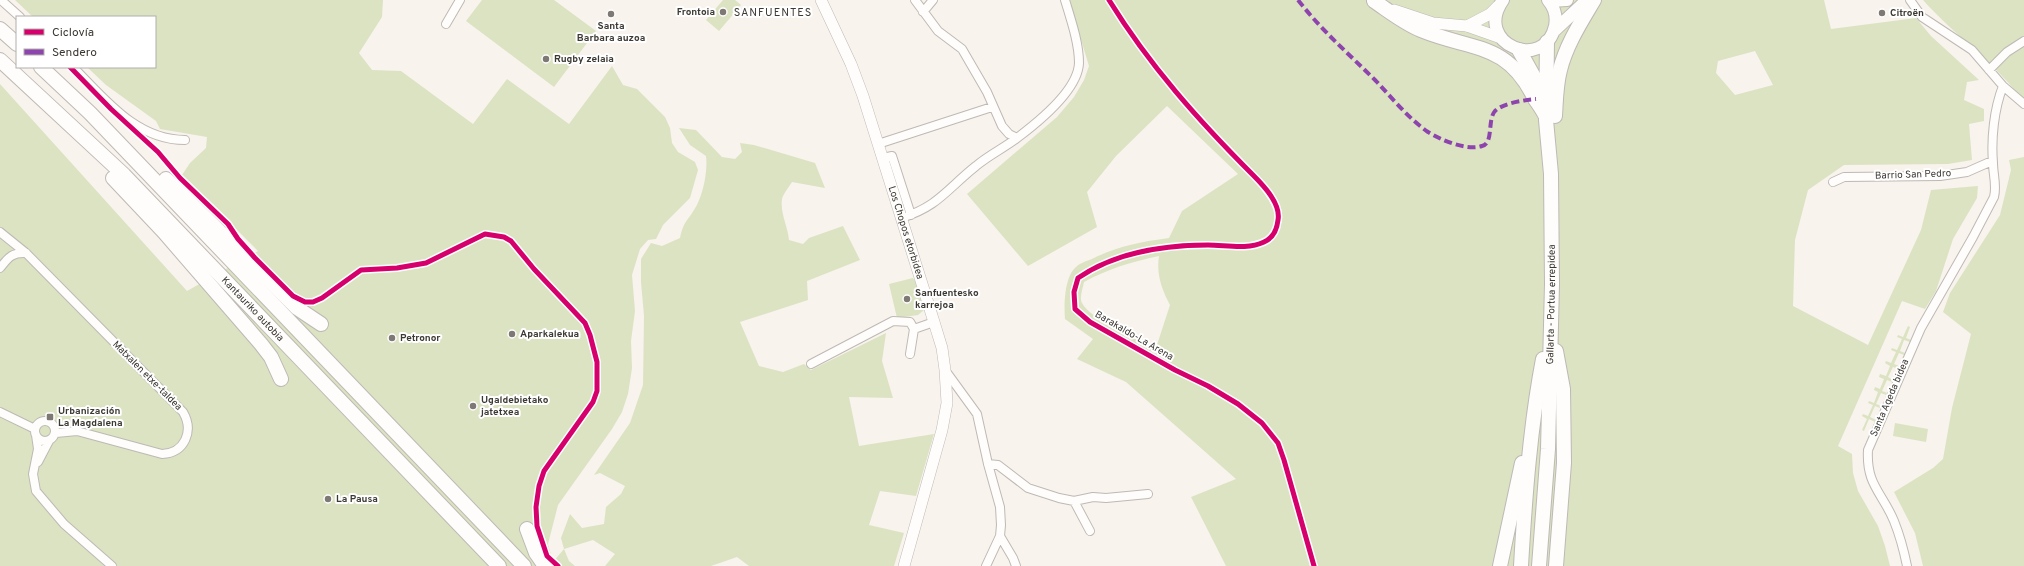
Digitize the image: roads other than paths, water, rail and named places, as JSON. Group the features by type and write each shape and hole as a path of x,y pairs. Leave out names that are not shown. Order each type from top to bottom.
{"highway":[{"path":"1551,174 1556,87 1560,68 1567,49 1594,0"},
{"path":"1373,1 1420,30 1478,47 1498,55 1519,72 1544,114"},
{"path":"0,29 16,43"},
{"name":"Gallarta - Portua errepidea","path":"1544,114 1547,42"},
{"name":"Gallarta - Portua errepidea","path":"1519,50 1534,77 1544,114 1551,174 1551,321 1548,449 1539,566"},
{"name":"Kantauriko autobia","path":"0,60 135,186 498,566"},
{"name":"Kantauriko autobia","path":"42,68 90,113 524,566"},
{"path":"39,96 53,117 132,196 206,279 271,357 281,379"},
{"path":"90,113 110,125 297,308 321,324"},
{"path":"1500,566 1551,321"},
{"path":"1551,321 1563,389 1564,463 1556,566"},
{"path":"1521,566 1528,471 1538,386"},
{"path":"527,528 536,553 545,566"}],"main road":[{"path":"1555,30 1556,15 1549,1 1567,0"},
{"path":"1501,3 1495,22 1501,38 1512,47 1519,50 1534,50 1547,42 1555,30 1587,0"}],"street":[{"path":"1,0 19,16"},
{"path":"446,24 460,0"},
{"name":"Los Chopos etorbidea","path":"821,0 851,64 883,158 906,216 942,348 947,403 942,430 904,566"},
{"path":"915,0 938,31 962,50 987,92 992,107 1002,126 1009,134 1017,138"},
{"path":"923,12 933,0"},
{"path":"906,216 930,206 981,162 1017,138 1056,104 1075,77 1079,65 1078,52 1065,0"},
{"path":"1910,0 1922,17 1972,50 2003,86 2024,104"},
{"path":"1373,1 1422,20 1441,24 1467,26 1501,38"},
{"path":"1467,26 1485,17 1501,3"},
{"path":"1989,70 2007,52 2024,41"},
{"path":"74,68 123,118 142,129 166,138 185,140"},
{"name":"Santa Ageda bidea","path":"1907,566 1894,520 1870,478 1868,467 1868,450 1921,328 1973,238 1994,197 1996,190 1992,162 1995,120 1999,96 2003,86"},
{"path":"878,144 992,107"},
{"name":"Barrio San Pedro","path":"1833,182 1844,177 1940,176 1967,172 1992,162"},
{"name":"Matxalen etxe-taldea","path":"0,232 26,253 184,412 189,429 182,445 170,454 150,451 77,431 56,433"},
{"path":"0,268 11,255 13,248 10,240"},
{"path":"11,255 18,252 26,253"},
{"path":"812,364 893,321 910,322 914,329 910,354"},
{"path":"914,329 934,322"},
{"path":"945,370 977,414 988,464 1000,507 1000,536 986,566"},
{"path":"0,412 36,432 43,441 49,441 54,438 56,433 55,426 49,421 39,423 36,432 38,449 33,474 36,491 64,524 112,566"},
{"path":"36,464 46,450 49,441"},
{"path":"988,464 998,465 1028,488 1059,498 1074,500 1093,497 1106,498 1148,494"},
{"path":"1074,500 1090,531"},
{"path":"1000,536 1016,566"}],"place":[{"name":"Frontoia","path":"723,12"},
{"name":"Citroën","path":"1882,13"},
{"name":"Santa Barbara auzoa","path":"611,14"},
{"name":"Rugby zelaia","path":"546,59"},
{"name":"Sanfuentesko karrejoa","path":"907,299"},
{"name":"Aparkalekua","path":"512,334"},
{"name":"Petronor","path":"392,338"},
{"name":"Ugaldebietako jatetxea","path":"473,406"},
{"name":"Urbanización La Magdalena","path":"50,417"},
{"name":"La Pausa","path":"328,499"}],"district":[{"name":"SANFUENTES","path":"773,13"}]}
